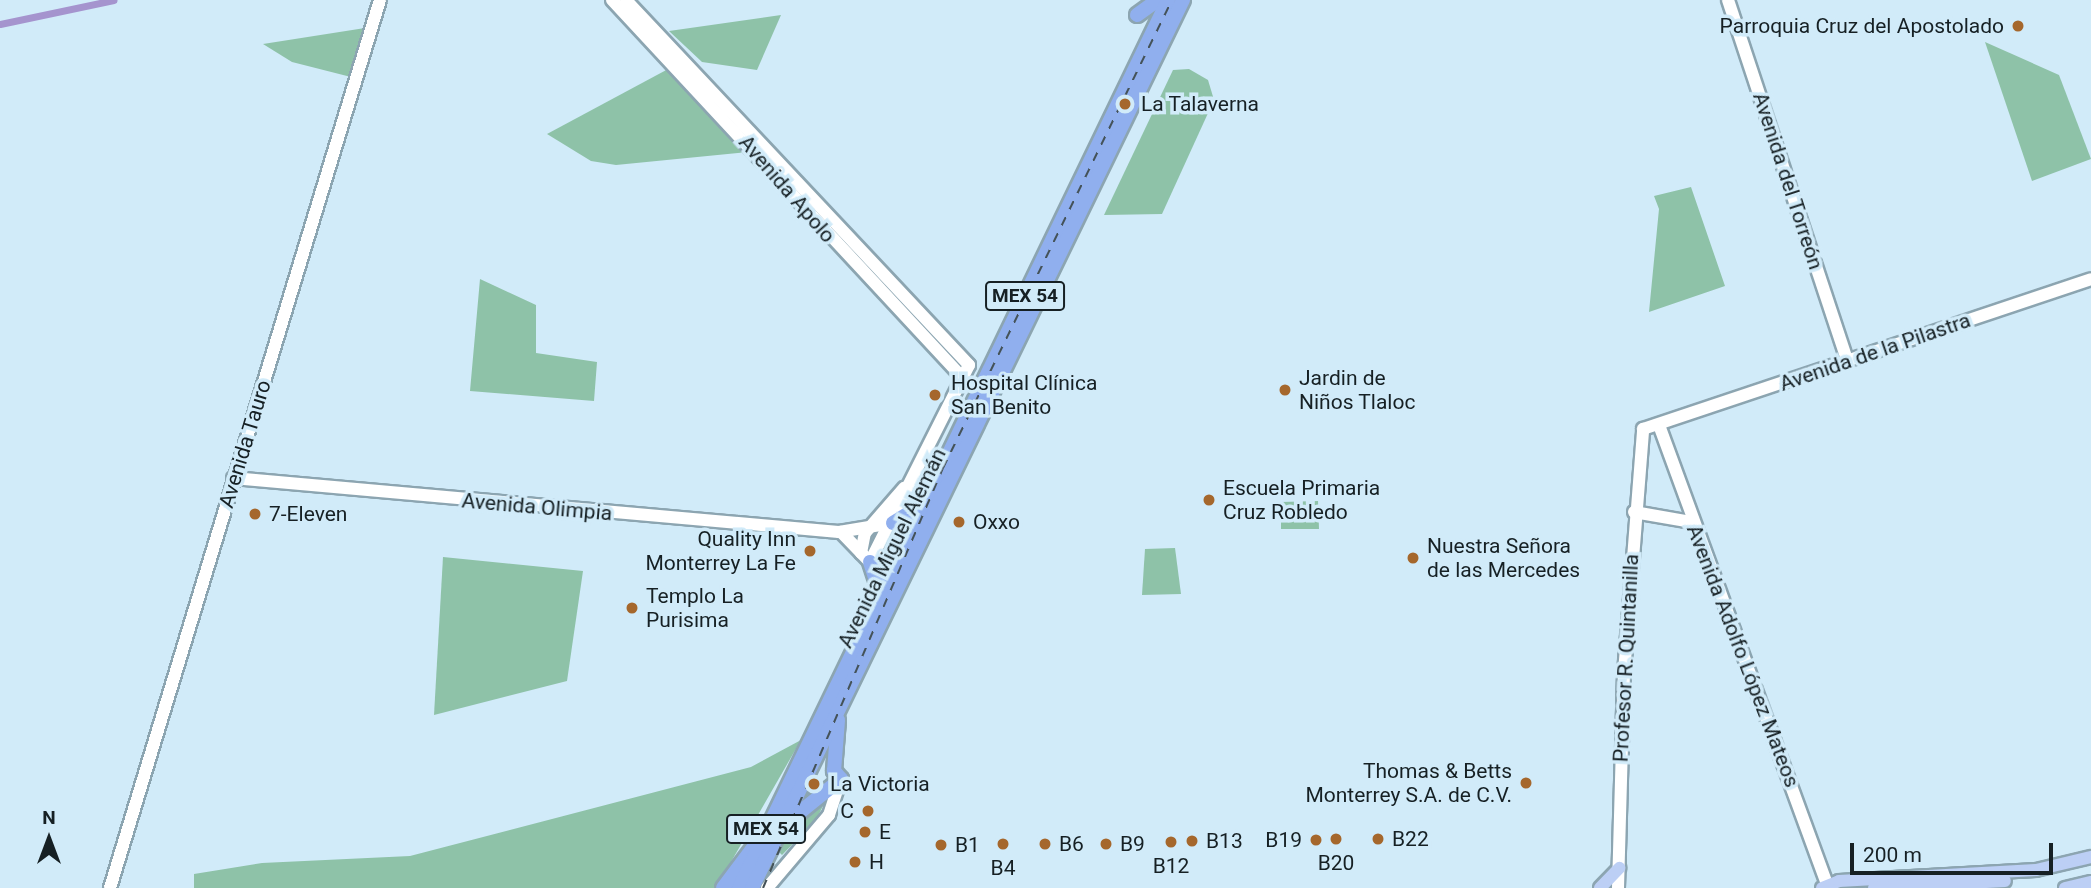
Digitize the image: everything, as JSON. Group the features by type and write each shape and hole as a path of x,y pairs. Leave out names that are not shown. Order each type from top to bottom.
{"highway":[{"path":"1137,15 1158,0"},
{"name":"Avenida Miguel Alemán","path":"739,888 1168,0"},
{"name":"Avenida Miguel Alemán","path":"752,888 1183,0"},
{"path":"893,523 924,503"},
{"path":"865,557 880,592"},
{"path":"777,835 815,794 841,779 834,767 842,699"},
{"path":"723,888 760,843"}],"main road":[{"path":"1825,884 2036,870 2091,857"},
{"path":"1874,888 2000,882 2091,865"},
{"path":"1600,888 1619,868"},
{"path":"2065,888 2091,882"}],"street":[{"name":"Avenida Tauro","path":"110,888 380,0"},
{"name":"Avenida Apolo","path":"612,0 962,377"},
{"name":"Avenida Apolo","path":"626,0 969,365"},
{"name":"Avenida del Torreón","path":"1728,0 1848,362"},
{"name":"Avenida de la Pilastra","path":"1643,429 2091,279"},
{"name":"Avenida Miguel Alemán","path":"865,557 893,523 909,484 969,365"},
{"name":"Avenida Adolfo López Mateos","path":"1659,425 1825,884"},
{"name":"Profesor R. Quintanilla","path":"1618,888 1634,512 1643,429"},
{"name":"Avenida Olimpia","path":"233,478 841,532 893,523"},
{"name":"Avenida Miguel Alemán","path":"865,557 868,529 909,484"},
{"path":"1634,512 1692,522"},
{"path":"841,532 865,557"},
{"path":"767,888 829,815 841,779"}],"green space":[{"path":"781,15 757,70 702,62 669,31"},
{"path":"365,28 351,77 292,62 263,44"},
{"path":"1985,42 2059,75 2091,159 2032,181"},
{"path":"670,68 748,152 616,165 591,161 547,134"},
{"path":"1189,69 1208,80 1214,100 1162,214 1104,215 1173,70"},
{"path":"1691,187 1725,286 1649,312 1659,209 1654,196"},
{"path":"480,279 536,305 536,353 597,362 594,401 470,391"},
{"path":"1318,501 1319,529 1281,529 1281,502"},
{"path":"1175,548 1181,594 1142,595 1145,549"},
{"path":"443,557 583,571 567,681 434,715"},
{"path":"801,740 716,888 194,888 194,874 262,863 410,856 751,767"},
{"path":"833,786 816,820 782,855 776,849"}],"waterway":[{"path":"0,24 114,0"}],"railway":[{"path":"763,888 943,468 1172,0"}],"place":[{"name":"Parroquia Cruz del Apostolado","path":"2018,26"},
{"name":"La Talaverna","path":"1125,104"},
{"name":"Jardin de Niños Tlaloc","path":"1285,390"},
{"name":"Hospital Clínica San Benito","path":"935,395"},
{"name":"Escuela Primaria Cruz Robledo","path":"1209,500"},
{"name":"7-Eleven","path":"255,514"},
{"name":"Oxxo","path":"959,522"},
{"name":"Quality Inn Monterrey La Fe","path":"810,551"},
{"name":"Nuestra Señora de las Mercedes","path":"1413,558"},
{"name":"Templo La Purisima","path":"632,608"},
{"name":"Thomas & Betts Monterrey S.A. de C.V.","path":"1526,783"},
{"name":"La Victoria","path":"814,784"},
{"name":"C","path":"868,811"},
{"name":"E","path":"865,832"},
{"name":"B20","path":"1336,839"},
{"name":"B22","path":"1378,839"},
{"name":"B19","path":"1316,840"},
{"name":"B13","path":"1192,841"},
{"name":"B12","path":"1171,842"},
{"name":"B4","path":"1003,844"},
{"name":"B6","path":"1045,844"},
{"name":"B9","path":"1106,844"},
{"name":"B1","path":"941,845"},
{"name":"H","path":"855,862"}]}
